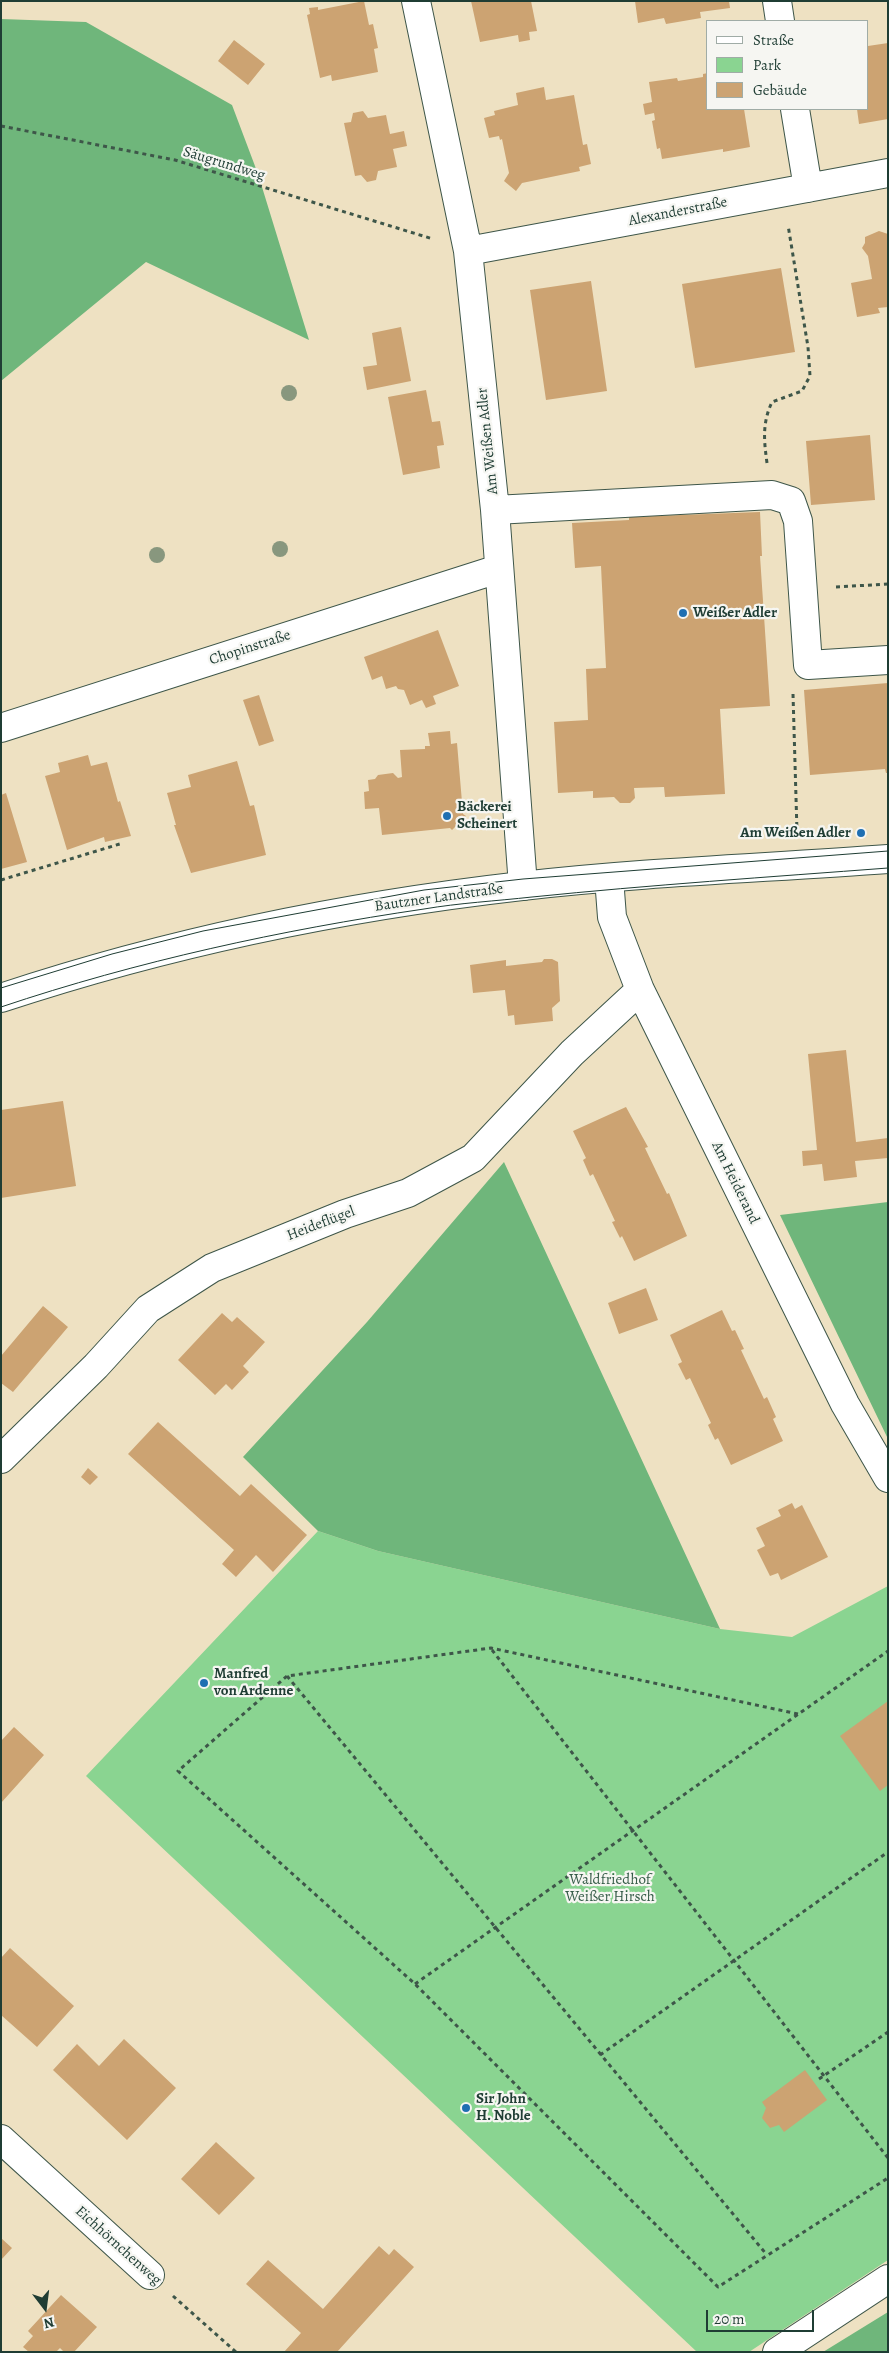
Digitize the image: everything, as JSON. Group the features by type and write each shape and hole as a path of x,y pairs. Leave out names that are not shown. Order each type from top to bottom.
{"street":[{"name":"Am Weißen Adler","path":"416,1 468,251 495,510 523,886"},
{"path":"777,1 780,20"},
{"path":"795,110 795,190"},
{"name":"Alexanderstraße","path":"468,251 888,174"},
{"path":"495,510 772,495 791,501 798,521 808,665 888,660"},
{"name":"Chopinstraße","path":"1,728 498,568"},
{"name":"Bautzner Landstraße","path":"1,998 113,964 206,940 338,913 523,886 609,878 888,859"},
{"name":"Am Heiderand","path":"609,878 612,917 640,990 845,1404 888,1478"},
{"name":"Heideflügel","path":"1,1459 96,1366 148,1309 212,1268 345,1214 408,1193 473,1158 572,1053 640,990"},
{"name":"Eichhörnchenweg","path":"1,2139 150,2275"},
{"path":"777,2352 888,2279"}],"path":[{"name":"Säugrundweg","path":"1,126 175,160 437,240"},
{"path":"772,495 764,441 765,417 772,402 802,391 810,376 795,190"},
{"path":"803,590 888,584"},
{"path":"792,698 798,865"},
{"path":"1,880 124,843"},
{"path":"491,1648 888,2158"},
{"path":"798,1714 491,1648 287,1676 178,1771 416,1984 718,2287 888,2178"},
{"path":"416,1984 888,1651"},
{"path":"287,1676 767,2255"},
{"path":"600,2055 888,1852"},
{"path":"819,2079 888,2032"},
{"name":"Eichhörnchenweg","path":"150,2275 236,2352"}],"green space":[{"path":"1,19 86,22 232,105 258,174 309,340 146,262 1,381"},
{"path":"504,1162 720,1629 378,1551 318,1531 243,1457 367,1322"},
{"path":"888,1202 888,1439 780,1215"},
{"name":"Waldfriedhof Weißer Hirsch","path":"318,1531 378,1551 720,1629 792,1637 888,1586 888,2260 749,2352 697,2352 86,1776"},
{"path":"888,2312 888,2352 823,2352"}],"building":[{"path":"364,1 369,25 373,24 378,48 374,49 378,72 332,81 331,75 320,78 307,15 310,14 309,8 318,7 318,10"},
{"path":"471,1 531,1 537,31 529,32 530,40 519,42 518,35 480,42"},
{"path":"635,1 729,1 730,8 700,12 701,18 666,24 664,18 638,23"},
{"path":"234,40 265,64 248,85 218,61"},
{"path":"888,43 888,119 859,124 857,110 869,110 869,46"},
{"path":"706,73 706,110 744,110 750,147 723,152 723,149 662,159 660,148 657,149 652,121 655,120 654,113 645,115 643,104 652,102 649,82 677,78 678,81 703,77 703,74"},
{"path":"544,87 546,100 574,95 583,145 587,144 591,164 579,167 580,171 522,183 516,191 504,181 509,173 502,139 500,140 499,136 489,138 484,118 495,115 494,111 518,105 516,93"},
{"path":"363,111 368,118 386,115 390,134 404,131 407,146 393,149 397,167 378,171 376,180 367,182 361,175 355,176 344,123 351,122 353,113"},
{"path":"879,231 888,234 888,307 878,308 880,313 857,317 851,283 872,279 868,256 862,248 865,243 865,237"},
{"path":"781,268 795,352 695,368 682,284"},
{"path":"591,281 607,391 546,400 530,290"},
{"path":"401,327 411,381 367,390 363,367 377,365 372,333"},
{"path":"426,390 432,422 440,421 444,445 437,446 440,468 403,475 388,397"},
{"path":"870,435 875,500 811,505 806,441"},
{"name":"Weißer Adler","path":"760,512 762,556 760,556 770,706 720,709 725,794 665,797 664,787 634,788 635,798 630,803 620,803 614,797 593,798 593,791 558,793 554,722 588,720 586,669 606,668 601,566 575,568 572,523 629,520 629,517"},
{"path":"438,630 459,686 433,696 436,704 426,708 422,700 410,705 404,690 398,689 396,686 386,689 382,676 372,680 364,657"},
{"path":"888,683 888,773 886,773 885,769 810,775 804,690"},
{"path":"259,695 274,741 259,746 243,700"},
{"path":"450,731 451,744 457,743 463,814 466,816 452,830 450,828 382,835 379,808 365,809 364,792 369,791 368,780 375,779 378,775 393,773 398,778 402,777 400,750 425,749 425,746 430,746 428,733"},
{"path":"88,755 91,766 107,762 118,802 120,801 131,836 105,842 104,837 67,850 45,776 60,772 58,763"},
{"path":"237,761 250,806 254,805 266,855 191,873 174,825 176,825 167,793 191,787 188,775"},
{"path":"6,793 27,862 1,869 1,795"},
{"path":"544,959 552,959 558,962 560,1001 552,1008 553,1021 515,1025 514,1015 508,1016 505,990 473,993 470,965 506,960 506,966 542,962"},
{"path":"846,1050 856,1142 888,1138 888,1158 855,1161 857,1177 824,1181 822,1164 803,1166 802,1151 817,1150 808,1054"},
{"path":"63,1101 76,1186 1,1198 1,1110"},
{"path":"626,1107 648,1147 645,1148 667,1194 669,1193 687,1236 634,1261 622,1236 620,1238 612,1222 615,1221 593,1174 590,1176 583,1160 586,1158 573,1131"},
{"path":"646,1288 658,1320 619,1334 608,1303"},
{"path":"43,1306 68,1327 13,1392 1,1383 1,1356"},
{"path":"722,1310 732,1331 735,1330 744,1349 741,1350 764,1399 767,1397 776,1417 773,1419 783,1441 731,1465 718,1438 715,1440 708,1425 711,1423 690,1378 686,1380 678,1364 682,1362 670,1335"},
{"path":"222,1313 232,1322 237,1317 265,1342 243,1366 249,1372 232,1390 226,1384 215,1395 178,1360"},
{"path":"158,1422 240,1496 251,1484 307,1535 273,1572 256,1555 236,1577 222,1564 234,1550 128,1454"},
{"path":"88,1468 98,1477 90,1485 81,1477"},
{"path":"792,1503 795,1509 802,1505 828,1557 781,1580 778,1573 770,1576 757,1550 765,1546 756,1528 781,1516 778,1510"},
{"path":"888,1701 888,1785 880,1791 840,1736"},
{"path":"14,1727 44,1755 1,1803 1,1741"},
{"path":"10,1948 74,2006 37,2047 1,2015 1,1958"},
{"path":"124,2039 176,2088 127,2140 53,2070 77,2044 99,2066"},
{"path":"805,2070 827,2100 784,2132 779,2125 770,2128 762,2118 766,2108 762,2102"},
{"path":"216,2142 255,2178 219,2215 181,2179"},
{"path":"1,2238 12,2248 1,2260"},
{"path":"379,2246 389,2255 394,2249 414,2267 337,2352 284,2352 301,2333 246,2284 268,2260 323,2309"},
{"path":"61,2295 97,2327 74,2352 64,2352 60,2348 56,2352 29,2352 23,2347 33,2336 28,2331"}],"tram line":[{"path":"1,988 112,954 203,931 424,890 523,879 888,851"},
{"path":"1,1007 53,990 157,961 263,937 370,917 451,905 576,893 888,868"}],"place":[{"name":"Weißer Adler","path":"683,613"},
{"name":"Bäckerei Scheinert","path":"447,816"},
{"name":"Am Weißen Adler","path":"861,833"},
{"name":"Manfred von Ardenne","path":"204,1683"},
{"name":"Sir John H. Noble","path":"466,2108"}]}
